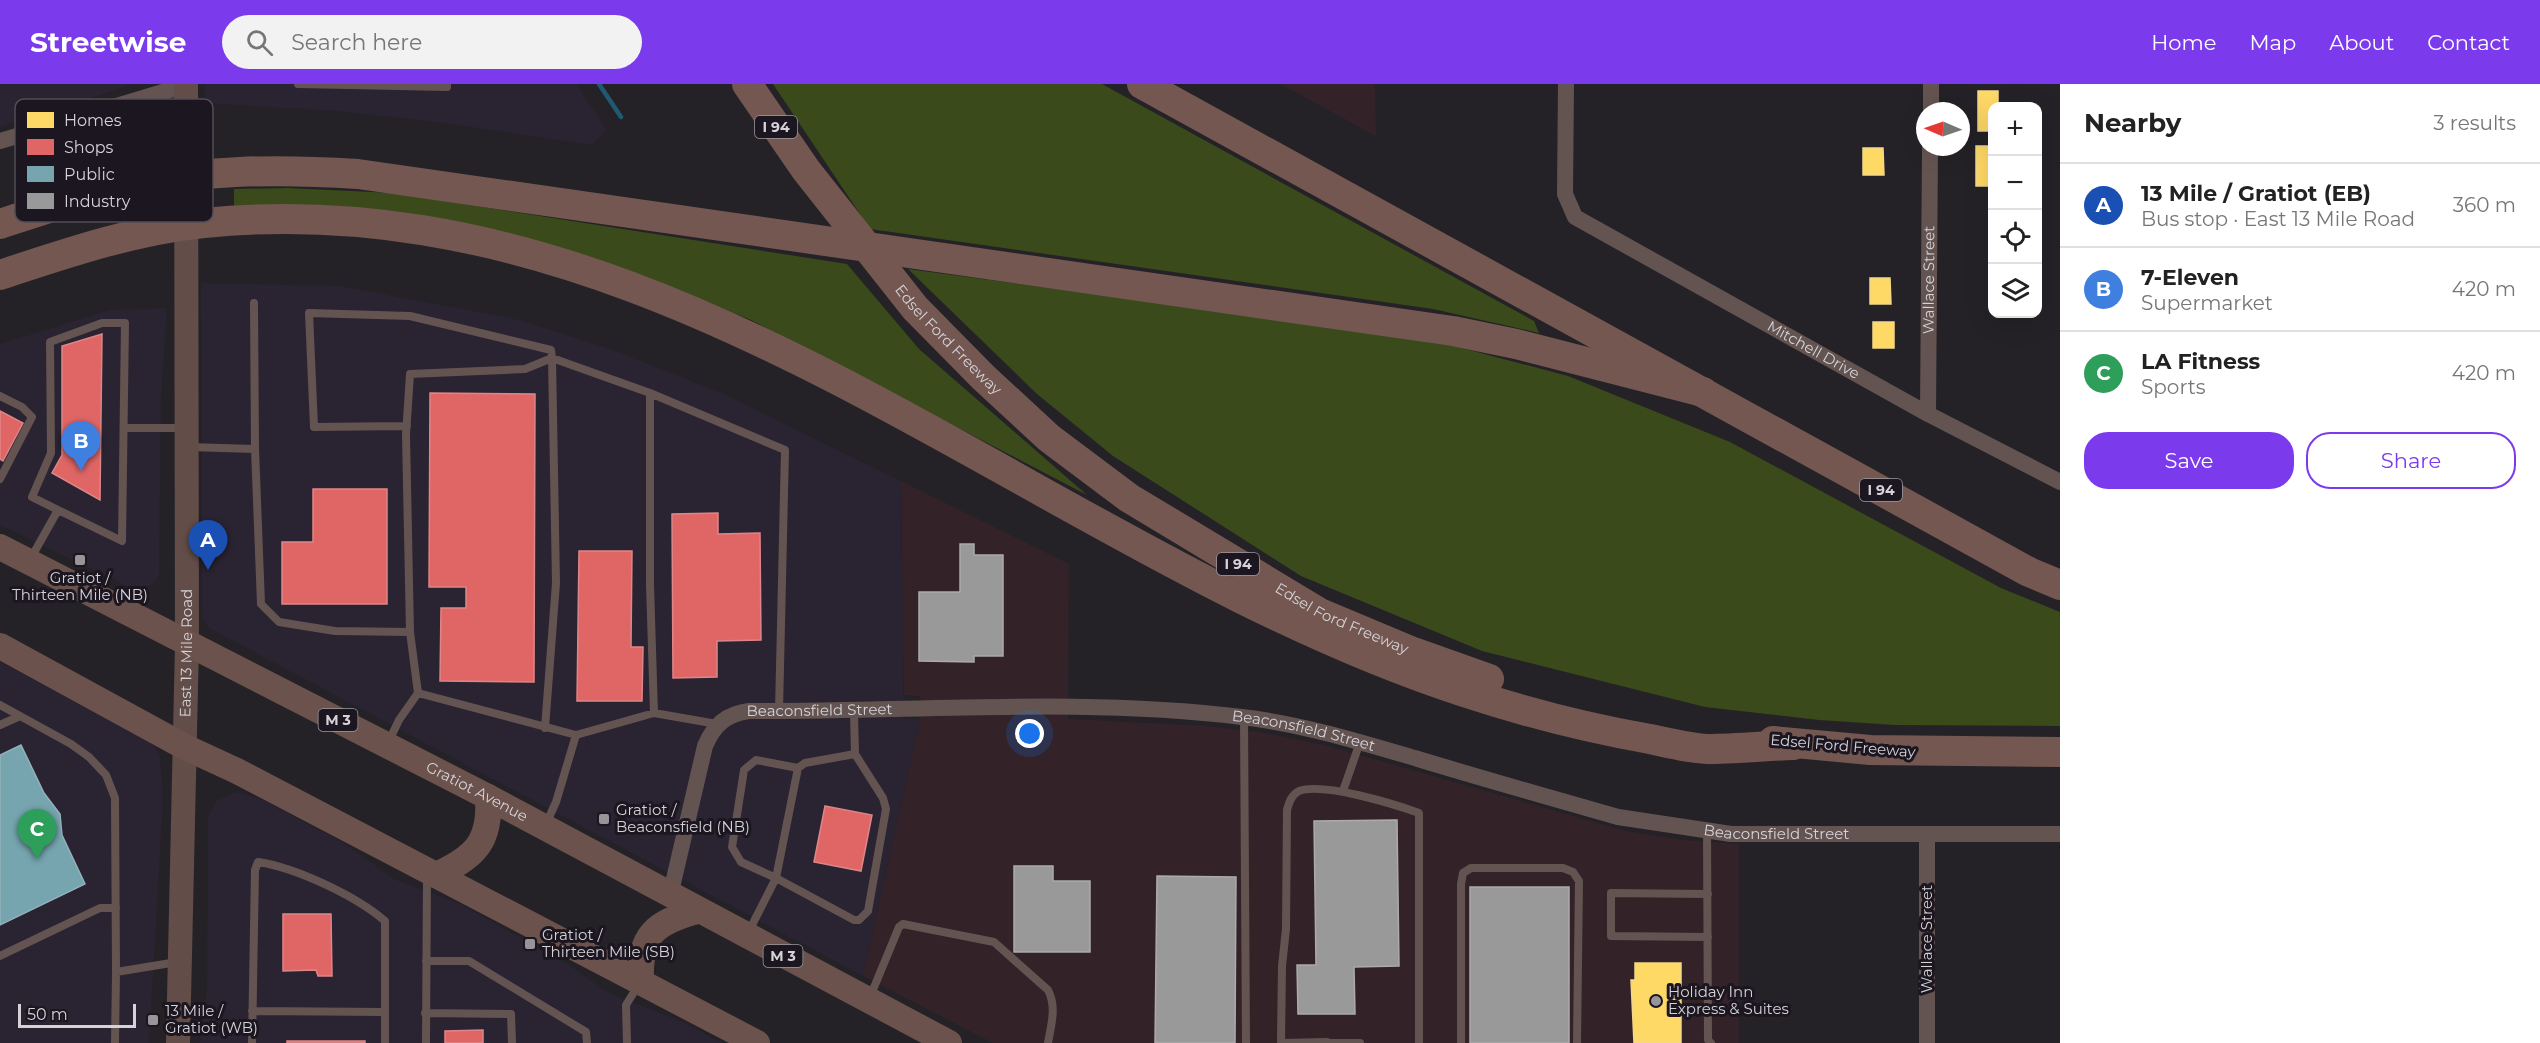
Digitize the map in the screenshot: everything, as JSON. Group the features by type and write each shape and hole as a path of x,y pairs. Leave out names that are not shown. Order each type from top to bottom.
{"highway":[{"name":"Edsel Ford Freeway","path":"747,84 806,170 915,308 983,377 1049,438 1129,498 1320,614 1423,656 1514,687 1584,706 1793,745 1870,750 2060,752"},
{"name":"I 94","path":"1142,84 2029,572 2060,585"},
{"path":"213,175 284,171 358,174 1463,332 1547,351 1703,393"},
{"path":"0,224 15,219"},
{"path":"0,275 123,237 191,225 232,221 332,221 408,229 490,245 603,276 680,305 762,341 1232,593 1362,654 1518,710 1605,731 1704,749 1793,745"}],"main road":[{"name":"East 13 Mile Road","path":"186,84 186,99"},
{"name":"East 13 Mile Road","path":"178,1043 187,644 186,222"},
{"name":"Gratiot Avenue","path":"0,547 489,797 698,911 949,1043"},
{"path":"1,648 185,747 757,1043"},
{"path":"432,873 469,856 481,843 489,817 489,797"},
{"path":"641,982 641,953 652,932 676,917 698,911"}],"street":[{"path":"137,99 186,84"},
{"name":"Mitchell Drive","path":"1566,84 1565,194 1570,210 1583,223 1928,414 2060,482"},
{"path":"1931,84 1931,102"},
{"path":"0,141 15,136"},
{"name":"Wallace Street","path":"1928,414 1930,156"},
{"name":"Beaconsfield Street","path":"717,724 739,712 854,712 961,708 1124,708 1244,717 1327,732 1618,818 1707,831 1731,834 2060,834"},
{"path":"670,896 700,760 717,724"},
{"name":"Wallace Street","path":"1927,835 1928,1043"}],"lane":[{"path":"298,84 447,87 447,84"},
{"path":"254,303 255,449 261,604 279,622 335,631 410,632"},
{"path":"407,426 314,427 309,313 410,316 551,350 556,584 545,728"},
{"path":"102,323 125,323 126,428 122,541 58,510 32,497 51,453 50,342 102,323"},
{"path":"387,745 399,720 418,693 410,632 407,426 410,374 525,369 552,358 650,393 785,450 779,711"},
{"path":"650,393 650,585 654,713"},
{"path":"0,396 22,407 32,417 0,479"},
{"path":"126,428 255,449"},
{"path":"29,561 58,510"},
{"path":"418,693 576,735 654,713 717,724"},
{"path":"0,705 71,744 106,775 115,798 115,1043"},
{"path":"854,712 855,754 884,798 886,809 866,915 859,920 854,920 741,862 732,847 744,770 756,760 798,768 805,764 855,754"},
{"path":"0,725 20,716"},
{"path":"1244,717 1246,1043"},
{"path":"545,828 556,802 576,735"},
{"path":"1344,791 1360,742"},
{"path":"746,936 776,878 798,768"},
{"path":"1360,1043 1281,1043 1282,966 1286,929 1287,810 1291,798 1301,790 1344,791 1419,813 1419,1043"},
{"path":"1707,831 1709,1042"},
{"path":"252,1043 255,870 258,862 277,865 365,904 385,921 385,1043"},
{"path":"1461,1043 1461,884 1463,873 1471,868 1563,868 1573,872 1579,881 1577,1043"},
{"path":"426,1043 426,961 432,873"},
{"path":"1708,894 1611,893 1611,936 1708,937"},
{"path":"0,956 100,908 116,908"},
{"path":"868,1000 899,927 903,924 994,942 1048,990 1054,1005 1048,1043"},
{"path":"116,972 181,961"},
{"path":"426,961 469,961 586,1032 587,1043"},
{"path":"627,1043 626,1005 641,982"},
{"path":"252,1011 385,1012"},
{"path":"425,1013 511,1014 512,1043"}],"shaded area":[{"path":"0,84 134,84 87,99 15,99 15,122 0,127"},
{"path":"205,84 576,84 607,130 592,145 444,123 337,111 213,103 213,99 205,99"},
{"path":"1280,84 1375,84 1376,136"},
{"path":"201,283 340,286 520,320 607,348 720,392 901,481 904,719 920,719 863,976 209,628 203,618 202,606"},
{"path":"167,308 161,398 159,575 152,585 135,590 0,525 0,344 109,310"},
{"path":"901,481 1069,564 1068,719 1206,726 1260,732 1328,746 1626,831 1682,840 1739,844 1739,1043 993,1043 863,976 920,719 920,696 904,695"},
{"path":"0,662 137,734 152,744 160,755 163,800 149,1043 0,1043"},
{"path":"236,792 260,799 344,843 394,879 462,905 566,963 609,993 681,1021 722,1043 200,1043 207,988 208,817 217,800"}],"green space":[{"path":"773,84 1102,84 1534,321 1539,333 1433,309 870,229"},
{"path":"288,188 393,193 847,264 919,349 1087,495 751,320 650,278 574,253 499,234 376,211 234,206 234,189"},
{"path":"908,269 1428,339 1568,376 1730,442 2001,588 2060,612 2060,726 1895,725 1819,720 1705,707 1482,651 1301,576 1113,456 1037,394"}],"building: Homes":[{"path":"1978,91 1998,91 1998,102 1988,102 1988,131 1978,131"},
{"path":"1976,146 1988,146 1988,186 1976,186"},
{"path":"1863,148 1883,148 1884,175 1863,175"},
{"path":"1870,278 1890,278 1891,304 1870,304"},
{"path":"1873,322 1894,322 1894,348 1873,348"},
{"name":"Holiday Inn Express & Suites","path":"1635,963 1681,963 1681,1043 1634,1043 1631,980 1635,980"}],"building: Shops":[{"path":"102,334 100,500 52,473 62,455 62,346"},
{"path":"430,393 535,394 534,682 440,681 441,608 466,608 466,587 429,587"},
{"path":"0,411 23,423 3,461 0,459"},
{"path":"313,489 387,489 387,604 282,604 282,542 313,542"},
{"path":"718,513 718,534 760,533 761,640 717,641 717,677 673,678 672,514"},
{"path":"579,551 632,551 631,647 643,647 642,701 577,701"},
{"path":"825,806 872,815 861,871 814,862"},
{"path":"283,914 331,914 332,976 318,976 316,970 283,971"},
{"path":"483,1030 483,1043 445,1043 445,1031"},
{"path":"287,1041 365,1041 365,1043 287,1043"}],"building: Public":[{"path":"21,745 44,793 60,814 62,835 85,884 0,925 0,755"}],"building: Industry":[{"path":"960,544 974,544 974,555 1003,555 1003,656 974,656 974,662 919,661 919,592 960,592"},
{"path":"1397,820 1399,966 1354,967 1355,1014 1298,1014 1297,965 1316,965 1314,821"},
{"path":"1014,866 1053,866 1053,881 1090,881 1090,952 1014,952"},
{"path":"1157,876 1236,877 1235,1043 1155,1043"},
{"path":"1470,887 1569,887 1569,1043 1470,1043"}],"waterway":[{"path":"599,84 621,117"}],"place":[{"name":"7-Eleven","path":"81,471"},
{"name":"Gratiot / Thirteen Mile (NB)","path":"80,560"},
{"name":"13 Mile / Gratiot (EB)","path":"208,570"},
{"name":"Gratiot / Beaconsfield (NB)","path":"604,819"},
{"name":"LA Fitness","path":"37,859"},
{"name":"Gratiot / Thirteen Mile (SB)","path":"530,944"},
{"name":"Holiday Inn Express & Suites","path":"1656,1001"},
{"name":"13 Mile / Gratiot (WB)","path":"153,1020"}]}
